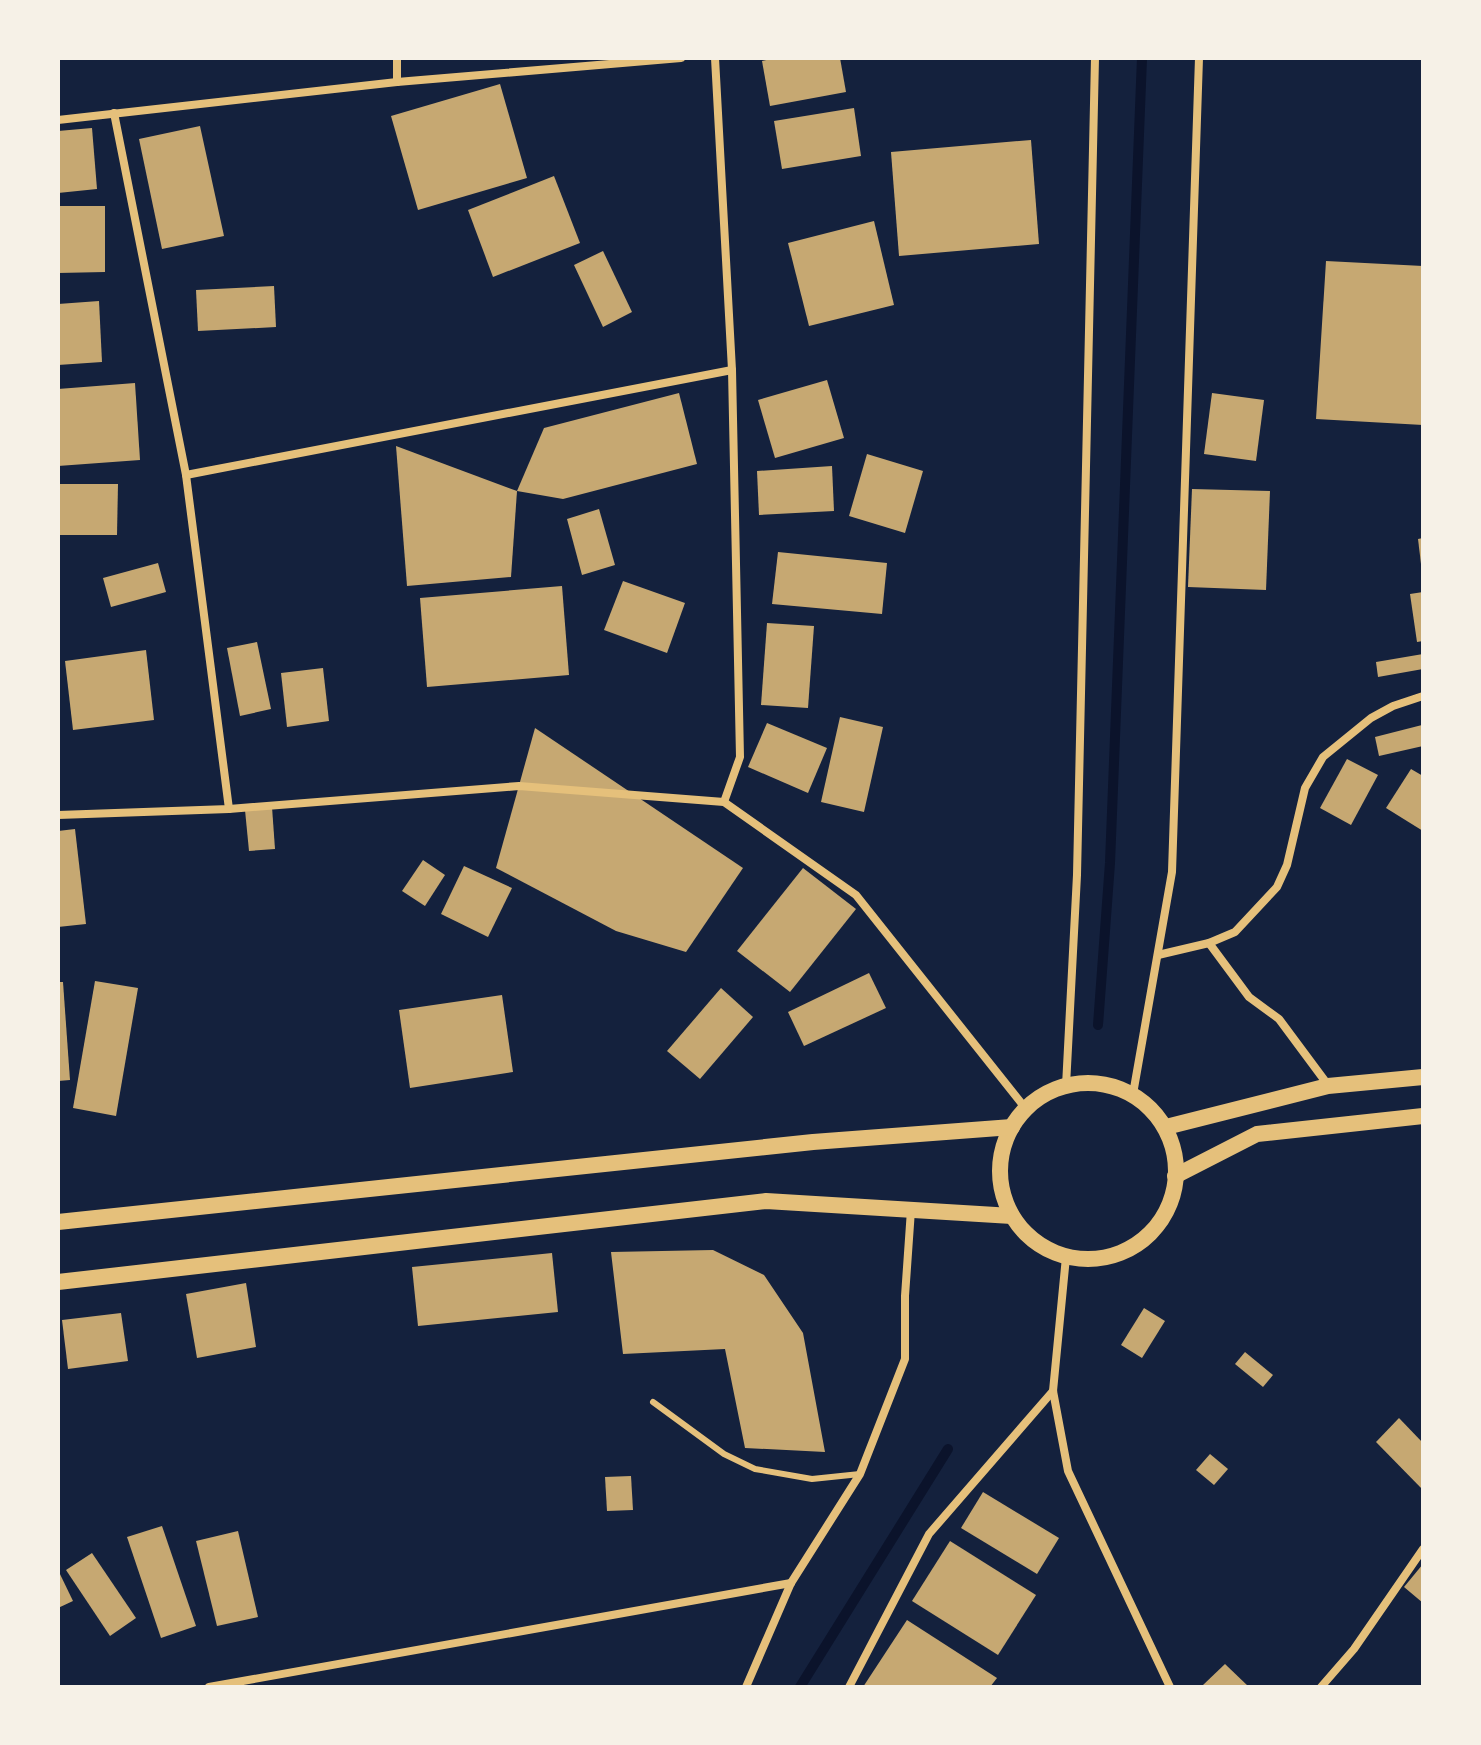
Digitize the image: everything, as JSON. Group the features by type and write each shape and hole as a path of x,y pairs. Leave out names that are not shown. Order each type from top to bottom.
{"main road":[{"path":"1166,1127 1328,1086 1423,1077"},
{"path":"1089,1083 1112,1085 1133,1094 1152,1109 1166,1127 1175,1148 1178,1171 1166,1216 1152,1234 1134,1248 1112,1257 1089,1260 1066,1257 1044,1249 1026,1235 1012,1216 1003,1195 1000,1172 1003,1149 1012,1127 1026,1109 1044,1095 1066,1086 1089,1083"},
{"path":"1175,1176 1257,1134 1423,1116"},
{"path":"58,1222 813,1142 1012,1127"},
{"path":"58,1282 766,1201 1012,1216"}],"street":[{"path":"397,58 397,82"},
{"path":"58,120 397,82 681,58"},
{"path":"715,58 732,370 740,757 724,802"},
{"path":"1066,1086 1077,875 1095,58"},
{"path":"1133,1094 1172,872 1199,58"},
{"path":"114,113 186,475 229,809"},
{"path":"186,475 732,370"},
{"path":"1158,955 1209,943 1235,932 1277,887 1287,865 1305,788 1323,757 1371,718 1393,706 1423,696"},
{"path":"58,815 229,809 519,786 724,802 856,895 1026,1109"},
{"path":"1209,943 1249,997 1279,1019 1328,1086"},
{"path":"746,1687 791,1583 860,1474 905,1359 905,1296 911,1210"},
{"path":"1066,1257 1053,1391 1068,1471 1170,1687"},
{"path":"849,1687 929,1534 1053,1391"},
{"path":"1321,1687 1354,1649 1423,1549"},
{"path":"209,1687 791,1583"}],"lane":[{"path":"653,1402 724,1454 755,1469 812,1479 860,1474"}],"building":[{"path":"775,58 840,58 846,92 770,106 762,61"},
{"path":"500,84 527,178 418,210 391,116"},
{"path":"854,108 861,156 782,169 774,121"},
{"path":"200,126 224,236 162,249 139,139"},
{"path":"92,128 97,189 58,193 58,131"},
{"path":"1031,140 1039,244 899,256 891,152"},
{"path":"554,176 580,243 493,277 468,210"},
{"path":"58,206 105,206 105,272 58,273"},
{"path":"874,221 894,305 809,326 788,243"},
{"path":"603,251 632,312 603,327 574,265"},
{"path":"1326,261 1423,266 1423,425 1316,419"},
{"path":"274,286 276,327 198,331 196,290"},
{"path":"99,301 102,362 58,365 58,304"},
{"path":"827,380 844,438 775,458 758,400"},
{"path":"135,383 140,460 58,466 58,389"},
{"path":"679,393 697,464 563,499 517,491 544,428"},
{"path":"1212,393 1264,400 1256,461 1204,454"},
{"path":"396,446 517,491 511,577 407,586"},
{"path":"867,454 923,471 905,533 849,516"},
{"path":"832,466 834,511 759,515 757,471"},
{"path":"58,484 118,484 117,535 58,535"},
{"path":"1192,489 1270,491 1266,590 1188,587"},
{"path":"599,509 615,565 582,575 567,519"},
{"path":"1423,538 1423,563 1421,564 1418,539"},
{"path":"778,552 887,563 882,614 772,604"},
{"path":"158,563 166,592 111,607 103,578"},
{"path":"623,581 685,603 667,653 604,630"},
{"path":"562,586 569,675 427,687 420,598"},
{"path":"1423,592 1423,641 1417,642 1410,594"},
{"path":"767,623 814,626 808,708 761,705"},
{"path":"257,642 271,709 240,716 227,648"},
{"path":"146,650 154,720 73,730 65,661"},
{"path":"1423,654 1423,669 1378,677 1376,662"},
{"path":"323,668 329,721 287,727 281,673"},
{"path":"840,717 883,727 864,812 821,802"},
{"path":"767,723 827,748 808,793 748,767"},
{"path":"1422,725 1423,746 1379,756 1375,737"},
{"path":"535,728 743,868 686,952 616,931 496,868"},
{"path":"1347,759 1378,775 1351,825 1320,808"},
{"path":"1411,769 1423,776 1423,831 1386,808"},
{"path":"272,807 275,849 249,851 245,810"},
{"path":"75,829 86,924 58,927 58,831"},
{"path":"423,860 445,875 425,906 402,891"},
{"path":"464,866 512,888 488,937 441,914"},
{"path":"803,868 856,909 790,992 737,951"},
{"path":"869,973 886,1008 804,1046 788,1012"},
{"path":"95,981 138,988 116,1116 73,1108"},
{"path":"58,982 63,982 70,1080 58,1081"},
{"path":"721,988 753,1017 700,1079 667,1051"},
{"path":"502,995 513,1072 410,1088 399,1010"},
{"path":"713,1250 764,1275 803,1333 825,1452 745,1448 725,1349 623,1354 611,1252"},
{"path":"552,1253 558,1312 418,1326 412,1267"},
{"path":"246,1283 256,1347 197,1358 186,1294"},
{"path":"1144,1308 1165,1321 1142,1358 1121,1345"},
{"path":"121,1313 128,1361 68,1369 62,1320"},
{"path":"1245,1352 1273,1375 1263,1387 1235,1364"},
{"path":"1399,1418 1423,1443 1423,1490 1376,1442"},
{"path":"1210,1454 1228,1469 1214,1485 1196,1470"},
{"path":"631,1476 633,1510 607,1511 605,1477"},
{"path":"983,1492 1059,1538 1037,1574 961,1528"},
{"path":"162,1526 196,1626 161,1638 127,1537"},
{"path":"238,1531 258,1617 217,1626 196,1541"},
{"path":"950,1541 1036,1595 998,1655 912,1601"},
{"path":"92,1553 136,1618 110,1636 66,1570"},
{"path":"1423,1564 1423,1603 1404,1587"},
{"path":"58,1570 73,1601 58,1608"},
{"path":"907,1620 997,1678 990,1687 863,1687"},
{"path":"1225,1664 1249,1687 1203,1685"}],"waterway":[{"path":"1098,1025 1110,863 1142,58"},
{"path":"800,1687 948,1449"}]}
